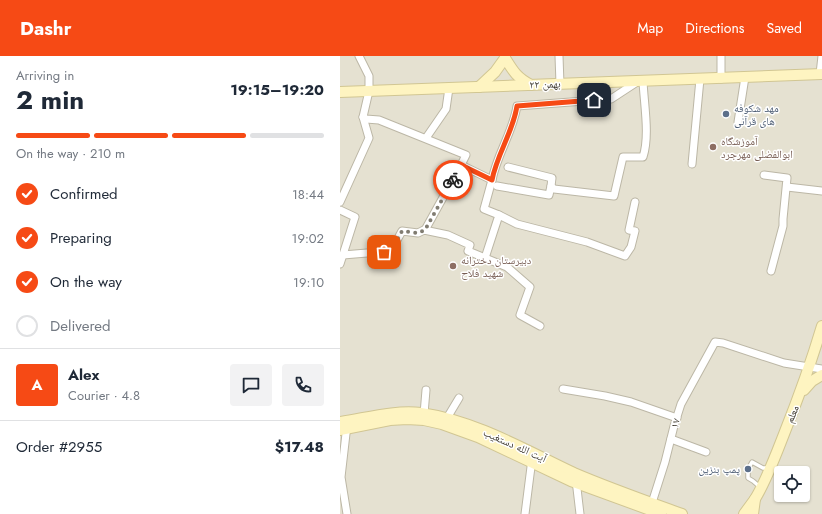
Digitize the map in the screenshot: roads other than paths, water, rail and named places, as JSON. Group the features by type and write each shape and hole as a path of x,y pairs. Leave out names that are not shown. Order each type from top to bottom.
{"main road":[{"path":"505,57 520,80 531,85"},
{"path":"504,86 507,64 505,57"},
{"path":"479,87 494,72 505,57"},
{"name":"۲۲ بهمن","path":"340,92 721,79 821,74"},
{"name":"معلم","path":"744,514 761,489 770,468 800,395 822,326"},
{"path":"819,337 822,357"},
{"path":"800,395 812,381 822,375"},
{"name":"آیت الله دستغیب","path":"343,426 396,412 424,414 447,418 484,430 533,458"},
{"name":"آیت الله دستغیب","path":"343,426 390,420 424,420 464,431 533,458 577,478 665,512 682,514"},
{"path":"753,514 755,499"}],"street":[{"path":"340,202 369,138 363,117 369,91 369,76 359,56"},
{"path":"558,56 560,84"},
{"path":"721,56 721,79"},
{"path":"821,74 822,56"},
{"path":"738,122 745,77"},
{"path":"692,164 700,79"},
{"path":"551,186 554,189 614,196 622,157 643,157 645,149 646,129 640,81 611,99 517,106 512,129 495,167 495,183 484,209 517,224 587,242 626,256 631,247 635,231 629,230 635,202"},
{"path":"426,138 446,109 449,88"},
{"path":"363,117 380,120 466,155 425,230"},
{"path":"461,165 495,183 549,195 552,178 508,167"},
{"path":"764,175 787,178 782,219 783,226 771,271"},
{"path":"787,187 822,191"},
{"path":"340,210 355,217 340,264"},
{"path":"485,258 499,215"},
{"path":"343,255 391,251 402,231 418,233 425,230 448,235 470,245 468,251 507,267 530,287 520,314 540,326"},
{"name":"۱۷","path":"651,506 681,404 715,342 723,343 784,363 810,367"},
{"path":"810,367 822,369"},
{"path":"563,389 631,402 677,418"},
{"path":"424,414 426,390"},
{"path":"447,418 459,398"},
{"path":"343,426 341,477 347,514"},
{"path":"671,439 706,452"},
{"path":"525,514 533,458"},
{"path":"577,478 580,514"}],"lane":[{"path":"761,489 748,478 748,469 752,462 763,468 770,468"}],"place":[{"name":"مهد شکوفه های قرآنی","path":"726,114"},
{"name":"آموزشگاه ابوالفضلی مهرجرد","path":"713,147"},
{"name":"دبیرستان دخترانه شهید فلاح","path":"453,266"},
{"name":"پمپ بنزین","path":"748,469"}]}
